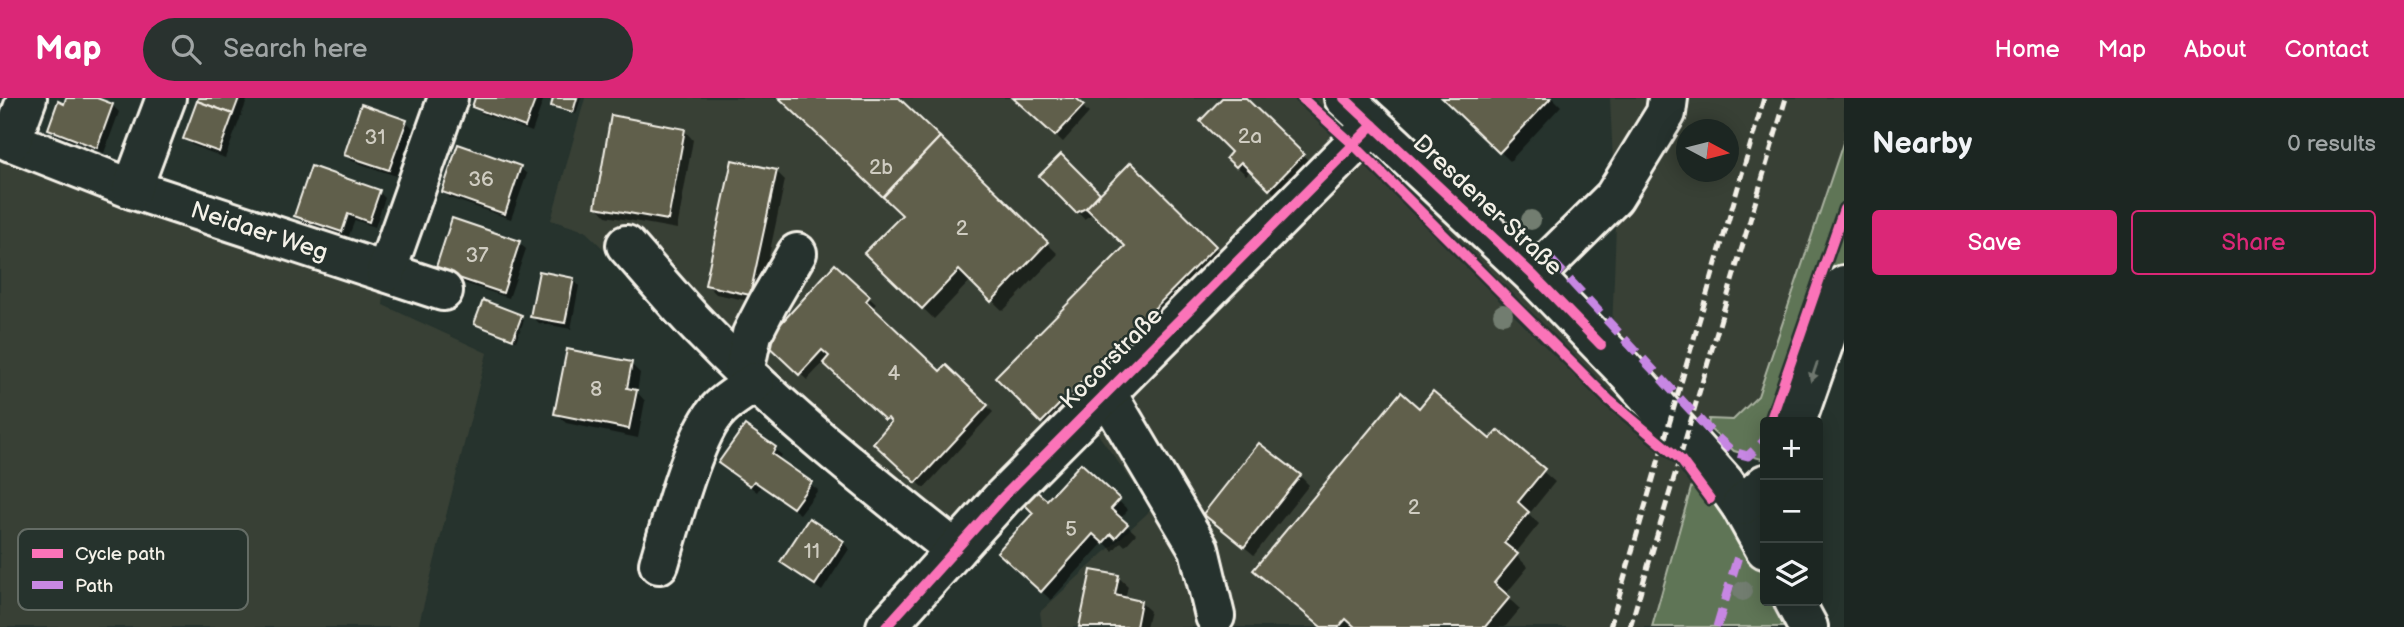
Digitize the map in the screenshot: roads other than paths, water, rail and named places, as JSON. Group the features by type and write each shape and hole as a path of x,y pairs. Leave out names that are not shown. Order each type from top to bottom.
{"street":[{"name":"Neidaer Weg","path":"27,98 6,139 132,190 443,291"},
{"path":"132,190 166,98"},
{"path":"386,272 448,98"},
{"name":"Dresdener Straße","path":"1344,98 1534,276 1724,482 1753,495 1763,543"},
{"path":"1534,276 1614,197 1666,113 1668,98"},
{"name":"Kocorstraße","path":"886,627 1002,498 1373,125"},
{"path":"626,245 704,332 750,377 874,485 955,550"},
{"path":"659,564 677,502 700,442 718,410 750,377 752,334 797,253"},
{"path":"1798,417 1844,285"},
{"path":"1106,392 1199,549 1215,616"},
{"path":"1797,606 1808,627"}],"railway":[{"path":"1610,627 1764,98"},
{"path":"1630,627 1786,98"}]}
